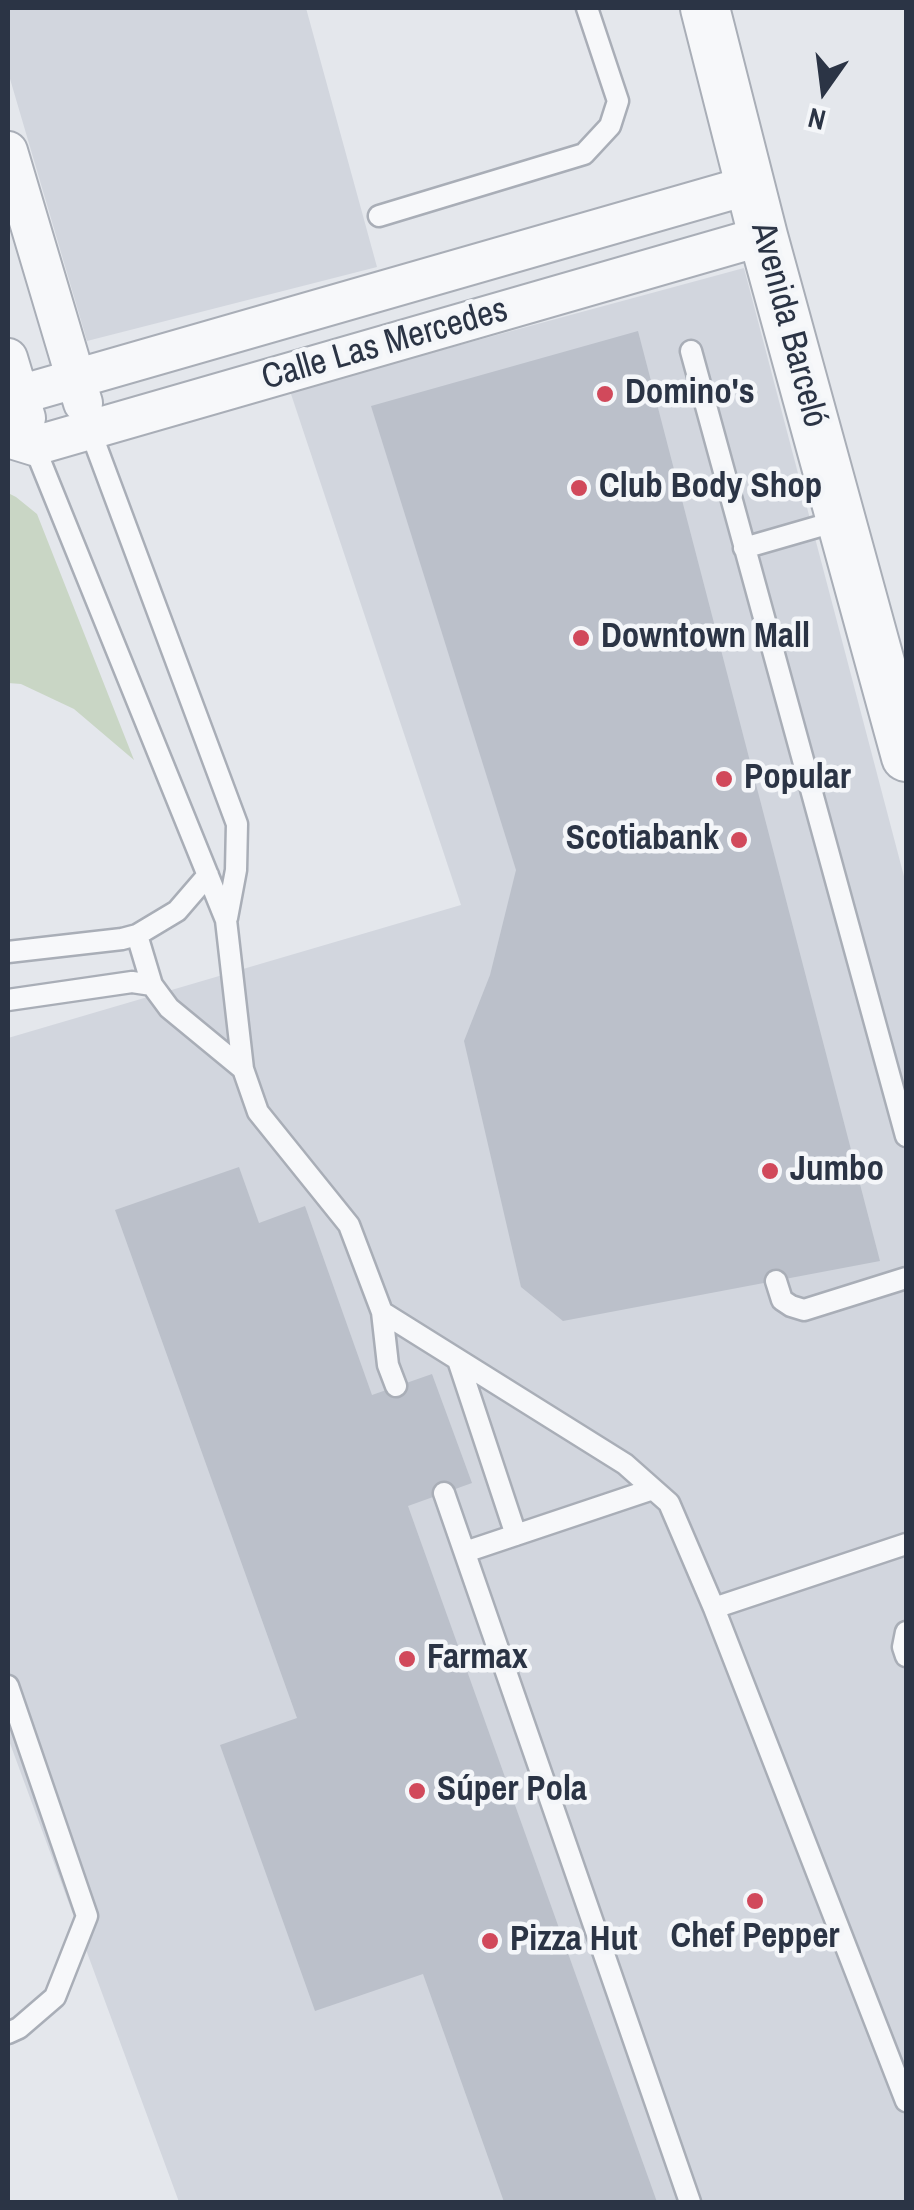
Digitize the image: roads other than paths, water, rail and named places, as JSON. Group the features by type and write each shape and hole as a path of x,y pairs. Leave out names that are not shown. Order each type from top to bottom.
{"street":[{"name":"Avenida Barceló","path":"705,8 906,758"},
{"path":"8,151 90,430"},
{"name":"Calle Las Mercedes","path":"13,400 750,185"},
{"name":"Calle Las Mercedes","path":"21,442 90,430 763,236"},
{"path":"8,358 21,442"}],"lane":[{"path":"379,216 584,154 610,126 618,101 588,8"},
{"path":"690,351 906,1136"},
{"path":"90,430 236,824 236,870 226,920"},
{"path":"21,442 226,920 243,1070 258,1112 349,1225 382,1312 388,1365 396,1386"},
{"path":"744,548 841,520"},
{"path":"8,952 137,934 176,911 208,875"},
{"path":"137,934 152,985 170,1008 243,1070"},
{"path":"8,1000 132,982 152,985"},
{"path":"883,1052 906,1046"},
{"path":"776,1281 782,1300 804,1310 906,1278"},
{"path":"382,1312 624,1464 668,1503 714,1608 906,2102"},
{"path":"458,1360 516,1534"},
{"path":"464,1552 653,1490"},
{"path":"444,1493 690,2202"},
{"path":"714,1608 906,1544"},
{"path":"906,1632 906,1656"},
{"path":"8,1686 87,1916 55,1996 8,2033"}],"place":[{"name":"Domino's","path":"605,394"},
{"name":"Club Body Shop","path":"579,488"},
{"name":"Downtown Mall","path":"581,638"},
{"name":"Popular","path":"724,779"},
{"name":"Scotiabank","path":"739,840"},
{"name":"Jumbo","path":"770,1171"},
{"name":"Farmax","path":"407,1659"},
{"name":"Súper Pola","path":"417,1791"},
{"name":"Chef Pepper","path":"755,1901"},
{"name":"Pizza Hut","path":"490,1941"}]}
